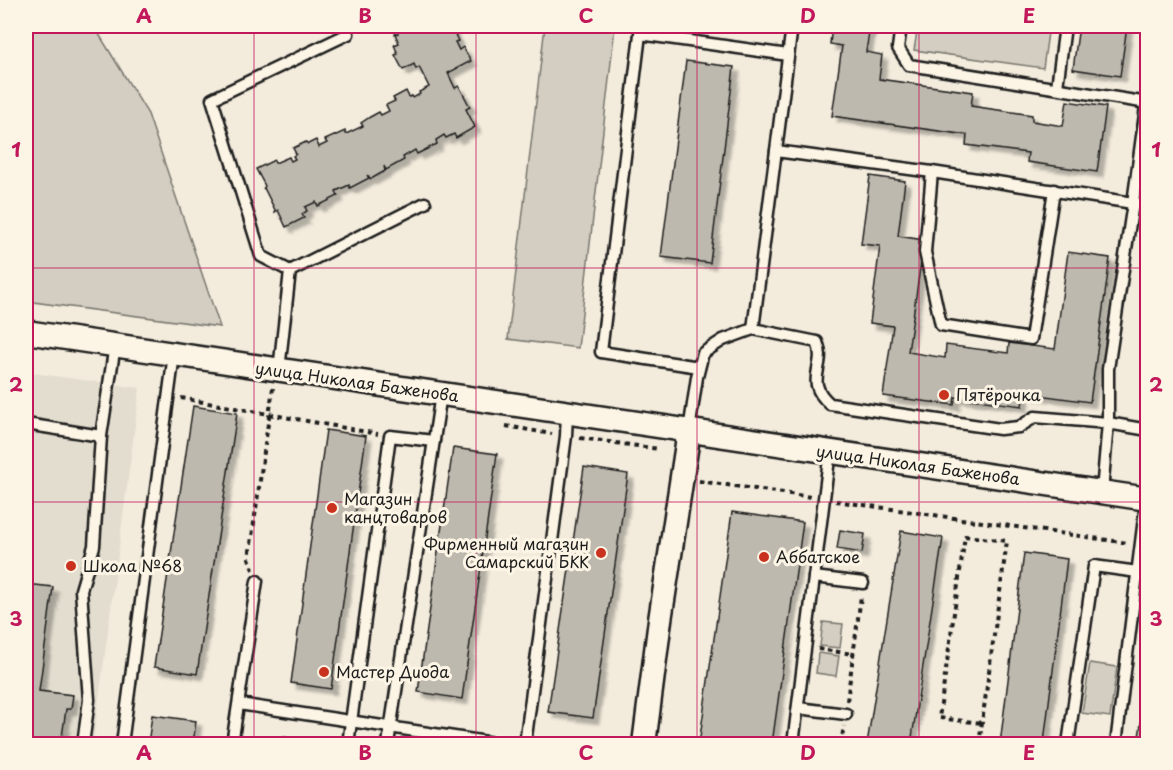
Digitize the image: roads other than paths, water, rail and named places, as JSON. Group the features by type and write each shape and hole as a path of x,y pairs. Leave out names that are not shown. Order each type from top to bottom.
{"street":[{"name":"улица Николая Баженова","path":"26,332 174,354 276,379 441,394 1147,499"},
{"path":"644,744 660,620 689,431"}],"lane":[{"path":"753,329 792,26"},
{"path":"901,26 898,48 909,65 1146,102"},
{"path":"1057,87 1065,26"},
{"path":"699,367 601,352 640,30 788,55"},
{"path":"290,271 261,256 212,99 348,34"},
{"path":"1102,492 1108,423 1108,369 1133,203 1148,81"},
{"path":"776,151 1148,205"},
{"path":"932,172 925,252 940,325 1030,339 1054,190"},
{"path":"290,271 425,203"},
{"path":"276,379 290,271"},
{"path":"689,431 703,353 723,340 753,329 817,342 821,350 816,380 819,395 830,404 1000,429 1019,427 1035,417 1108,423 1148,430"},
{"path":"83,744 88,700 81,590 94,546 101,436 115,345"},
{"path":"122,744 174,354"},
{"path":"388,744 441,394"},
{"path":"525,744 566,436 567,413"},
{"path":"26,424 101,436"},
{"path":"348,744 390,436 434,441"},
{"path":"793,744 830,451"},
{"path":"1116,744 1148,486"},
{"path":"1068,744 1094,566 1138,572"},
{"path":"814,577 863,583"},
{"path":"232,744 257,581"},
{"path":"238,704 500,744"},
{"path":"798,708 846,714"}],"place":[{"name":"Пятёрочка","path":"944,395"},
{"name":"Магазин канцтоваров","path":"332,508"},
{"name":"Фирменный магазин Самарский БКК","path":"601,553"},
{"name":"Аббатское","path":"764,557"},
{"name":"Школа №68","path":"71,566"},
{"name":"Мастер Диода","path":"324,672"}]}
